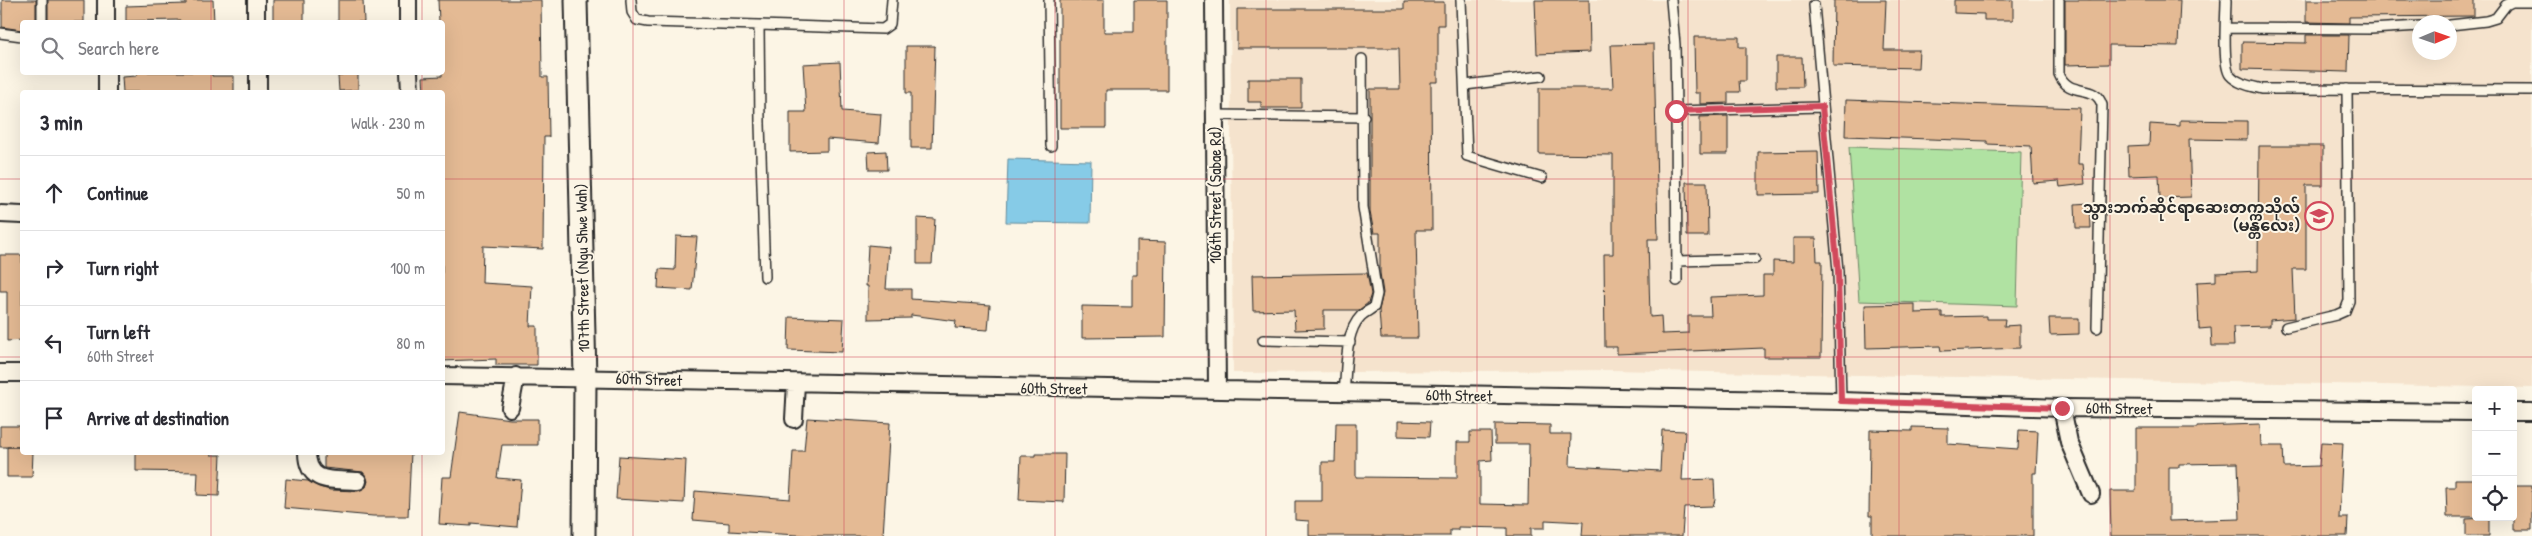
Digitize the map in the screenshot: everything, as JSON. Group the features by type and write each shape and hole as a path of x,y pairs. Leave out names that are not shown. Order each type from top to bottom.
{"street":[{"path":"106,0 106,20"},
{"path":"256,0 256,20"},
{"path":"408,0 408,20"},
{"name":"107th Street (Ngu Shwe Wah)","path":"576,0 585,377 584,528"},
{"name":"106th Street (Sabae Rd)","path":"1214,0 1216,390"},
{"path":"107,75 108,90"},
{"path":"258,75 258,90"},
{"path":"409,75 410,90"},
{"path":"0,214 20,215"},
{"path":"0,373 20,373"},
{"name":"60th Street","path":"445,376 585,377 796,383 1841,401 2062,408 2472,412"},
{"path":"510,408 516,376"},
{"path":"794,418 796,383"},
{"path":"2062,408 2070,442 2092,494"},
{"path":"2517,412 2532,412"},
{"path":"307,455 307,466 311,472 321,478 358,481"}],"lane":[{"path":"42,0 42,20"},
{"path":"631,0 632,12 637,20 648,22 883,29 890,24 892,0"},
{"path":"1049,0 1051,146"},
{"path":"1461,0 1467,156 1542,178"},
{"path":"1671,0 1675,45 1677,282"},
{"path":"2059,0 2059,74 2068,88 2094,93 2100,99 2102,105 2097,328"},
{"path":"2226,0 2226,62 2228,74 2239,83 2262,89 2532,90"},
{"path":"2457,24 2496,18 2506,5 2512,2 2532,2"},
{"path":"1814,5 1838,271 1841,401"},
{"path":"759,25 760,133 765,276"},
{"path":"2226,28 2371,29 2412,26"},
{"path":"0,33 20,36"},
{"path":"1344,392 1350,342 1360,316 1374,307 1377,301 1363,207 1364,117 1362,59"},
{"path":"1465,85 1541,76"},
{"path":"2286,327 2336,315 2345,311 2349,301 2347,89"},
{"path":"1676,111 1822,106"},
{"path":"1215,115 1364,117"},
{"path":"1677,260 1755,259"},
{"path":"1263,340 1350,342"}],"shaded area":[{"path":"1230,0 2532,0 2532,388 2517,388 2517,386 2472,387 1609,370 1233,373"}],"green space":[{"path":"1849,147 2021,152 2017,306 1859,301"}],"water":[{"path":"1008,159 1091,161 1090,223 1006,222"}],"building":[{"path":"2,0 36,0 36,20 20,20 20,30 2,27"},
{"path":"48,0 84,0 84,20 48,20"},
{"path":"186,0 213,0 214,20 126,20 126,6 186,4"},
{"path":"273,0 304,0 304,20 273,20"},
{"path":"338,0 363,0 364,20 338,20"},
{"path":"438,0 541,0 542,77 548,77 549,137 544,137 543,249 483,246 482,283 532,286 530,326 537,326 537,365 496,365 496,359 445,361 445,90 424,90 423,77 445,75 445,20 439,20"},
{"path":"1060,0 1104,0 1104,32 1134,32 1134,0 1167,0 1167,90 1106,90 1106,128 1060,128"},
{"path":"1535,0 1589,0 1590,52 1537,54"},
{"path":"1834,0 1886,0 1884,50 1919,50 1918,68 1833,66"},
{"path":"1954,0 2013,0 2013,20 1984,20 1984,14 1954,13"},
{"path":"2065,0 2180,0 2178,46 2109,45 2109,64 2065,65"},
{"path":"2306,0 2474,0 2474,16 2349,17 2349,23 2306,22"},
{"path":"1404,2 1444,2 1444,25 1438,25 1438,82 1431,82 1432,230 1416,230 1418,338 1381,338 1379,310 1383,293 1380,273 1380,233 1374,233 1370,212 1370,89 1400,89 1399,48 1237,48 1237,9 1404,9"},
{"path":"2306,35 2349,35 2348,72 2242,69 2242,42 2306,43"},
{"path":"1694,37 1739,37 1739,47 1746,47 1746,81 1739,81 1740,92 1728,92 1728,103 1700,104 1700,93 1695,93"},
{"path":"1654,44 1658,239 1648,239 1650,317 1661,316 1662,334 1688,333 1688,316 1711,316 1710,297 1763,295 1763,275 1773,275 1773,261 1793,262 1793,238 1816,238 1817,261 1822,261 1821,357 1764,357 1764,348 1617,354 1617,347 1605,347 1604,254 1613,254 1613,155 1539,154 1539,88 1613,88 1611,45"},
{"path":"906,46 935,46 932,148 911,148 911,93 906,93"},
{"path":"1776,57 1802,57 1803,87 1776,87"},
{"path":"840,62 842,111 881,114 879,143 827,139 827,151 790,152 790,112 806,112 803,64"},
{"path":"358,75 358,90 339,90 338,76"},
{"path":"234,76 234,90 123,90 122,77"},
{"path":"1248,79 1301,79 1301,108 1261,108 1261,102 1248,102"},
{"path":"1846,100 2080,108 2078,164 2083,164 2085,184 2060,187 2059,181 2033,183 2031,146 1987,144 1987,141 1845,136"},
{"path":"1728,116 1728,154 1700,154 1700,117"},
{"path":"2180,120 2247,121 2247,140 2189,139 2191,197 2160,198 2159,175 2129,176 2128,146 2149,145 2150,124 2180,126"},
{"path":"2259,146 2323,146 2323,185 2306,185 2306,269 2293,269 2295,318 2270,320 2270,326 2233,327 2234,346 2212,346 2211,328 2199,329 2197,282 2216,281 2216,273 2258,271"},
{"path":"886,151 887,170 869,170 868,152"},
{"path":"1818,151 1819,194 1758,195 1758,152"},
{"path":"1686,182 1707,182 1708,236 1687,236"},
{"path":"2090,203 2091,228 2076,228 2075,204"},
{"path":"917,218 935,219 932,264 917,264"},
{"path":"676,236 697,237 692,290 658,288 659,269 675,270"},
{"path":"1137,241 1166,242 1165,337 1082,338 1082,306 1132,307 1132,275 1137,275"},
{"path":"868,245 889,247 886,289 911,289 911,299 990,305 988,330 955,328 956,321 911,315 911,318 868,319 868,286 866,286"},
{"path":"0,255 20,255 20,340 7,341 7,291 0,291"},
{"path":"1367,273 1371,294 1368,303 1359,310 1324,310 1324,329 1295,330 1294,310 1253,311 1252,275"},
{"path":"1915,304 1915,313 1942,312 1942,317 1987,316 1987,319 2005,319 2004,326 2020,325 2020,348 1941,351 1940,346 1866,348 1865,305"},
{"path":"789,317 844,319 842,352 788,350"},
{"path":"2049,318 2079,318 2079,334 2050,335"},
{"path":"460,412 510,419 538,419 538,445 502,445 497,478 521,480 517,527 471,523 471,526 439,524 442,477 451,477"},
{"path":"807,418 890,423 883,536 815,536 729,531 729,523 693,520 695,491 790,499 793,451 804,451"},
{"path":"1398,421 1430,422 1429,437 1398,436"},
{"path":"1336,423 1356,423 1356,477 1457,478 1457,442 1470,442 1470,432 1491,432 1492,460 1480,461 1480,504 1528,505 1529,444 1495,444 1495,424 1550,425 1550,434 1571,434 1570,466 1660,471 1662,430 1685,431 1682,480 1714,479 1715,500 1713,506 1684,507 1682,536 1582,536 1583,522 1545,520 1545,528 1531,528 1531,536 1507,536 1507,528 1458,527 1458,530 1450,530 1450,536 1309,536 1309,521 1295,520 1295,501 1322,501 1322,462 1335,462"},
{"path":"2260,424 2261,446 2283,446 2284,467 2319,466 2321,442 2343,443 2339,518 2348,518 2347,536 2111,536 2110,491 2136,491 2136,428 2197,428 2197,426","holes":["2238,463 2240,519 2169,521 2169,467 2179,467 2179,464"]},
{"path":"0,426 20,426 20,447 0,447"},
{"path":"1912,427 1948,428 1948,444 2018,449 2019,430 2038,431 2036,473 2033,473 2033,536 1872,536 1872,516 1869,516 1870,430 1912,431"},
{"path":"7,447 20,447 20,455 33,455 32,477 7,477"},
{"path":"1036,454 1065,454 1064,502 1019,500 1021,456 1036,456"},
{"path":"136,455 221,455 219,496 197,495 198,472 136,471"},
{"path":"324,455 411,455 408,516 373,516 284,508 286,479 308,481 330,490 358,491 366,487 368,481 363,472 324,468"},
{"path":"619,456 686,460 684,503 616,499"},
{"path":"2455,479 2472,479 2472,517 2447,517 2446,487 2455,487"},
{"path":"2517,486 2532,486 2532,530 2513,530 2513,521 2517,521"},
{"path":"2466,519 2489,521 2489,536 2466,536"}],"place":[{"name":"သွားဘက်ဆိုင်ရာဆေးတက္ကသိုလ် (မန္တလေး)","path":"2319,216"}],"route":[{"path":"1676,111 1822,106 1838,271 1841,401 2062,408"}]}
